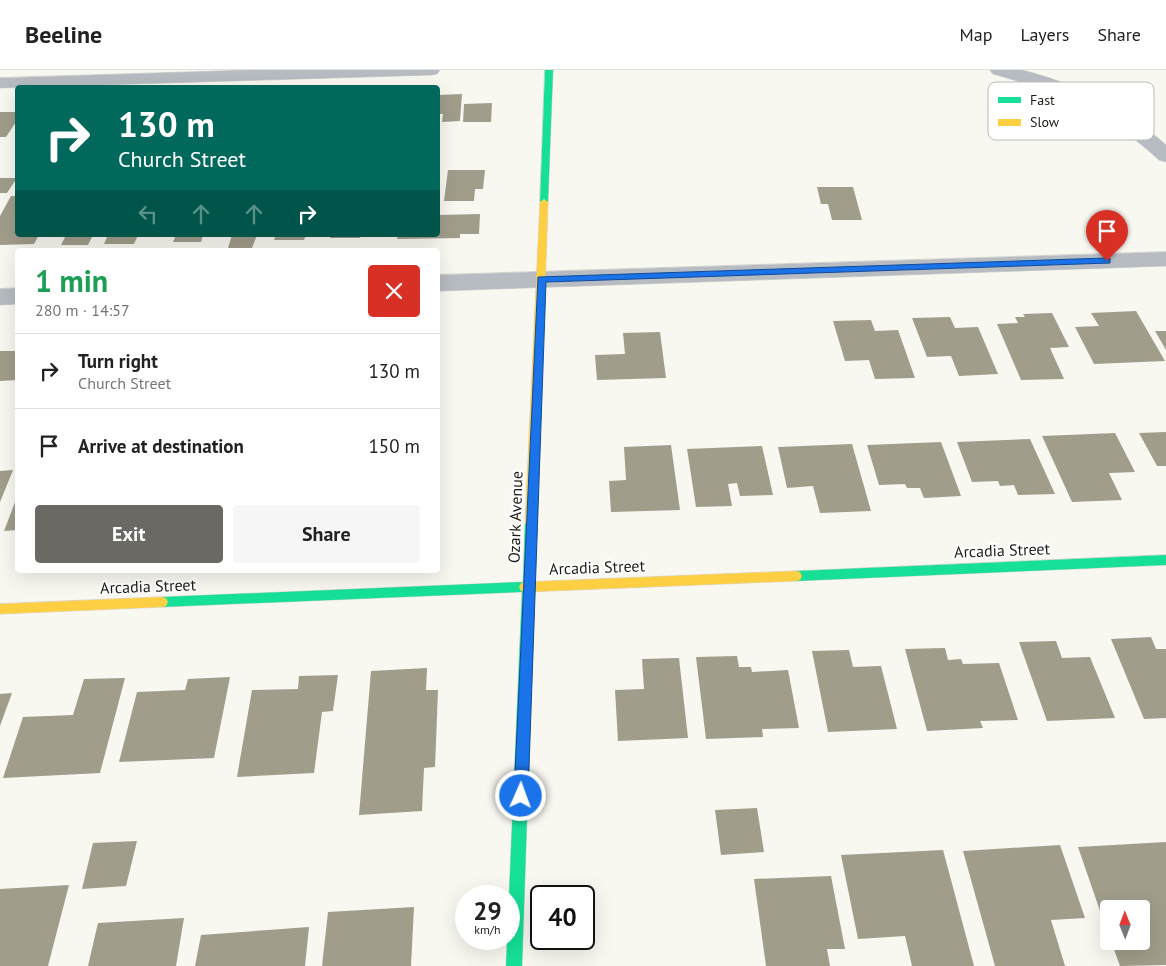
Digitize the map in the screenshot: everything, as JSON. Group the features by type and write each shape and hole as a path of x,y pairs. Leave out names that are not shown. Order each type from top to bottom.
{"street":[{"path":"0,83 187,74 431,70"},
{"name":"Ozark Avenue","path":"514,966 549,70"},
{"path":"999,70 1038,82"},
{"path":"1148,140 1166,156"},
{"path":"440,283 1166,259"},
{"path":"0,297 15,296"},
{"name":"Arcadia Street","path":"0,609 1166,560"}],"building":[{"path":"462,94 460,121 442,122 443,114 440,114 440,95"},
{"path":"492,103 491,122 463,122 464,104"},
{"path":"0,112 15,112 15,124 6,137 0,137"},
{"path":"448,170 485,170 483,189 475,189 474,201 444,201"},
{"path":"0,178 15,178 7,193 0,193"},
{"path":"817,187 853,187 862,220 832,220 828,204 821,204"},
{"path":"11,196 15,196 15,237 38,237 34,244 0,245 0,216"},
{"path":"480,214 479,234 460,234 460,238 397,239 398,237 440,237 440,215"},
{"path":"65,237 92,237 88,245 61,245"},
{"path":"107,237 137,237 134,244 104,244"},
{"path":"175,237 202,237 201,242 173,242"},
{"path":"231,237 256,237 252,248 228,248"},
{"path":"275,237 305,237 304,240 274,240"},
{"path":"330,237 360,237 360,238"},
{"path":"1136,311 1165,361 1094,364 1075,327 1099,326 1091,313"},
{"path":"1052,313 1069,347 1050,348 1064,379 1021,380 997,324 1018,323 1015,317 1025,317 1023,314"},
{"path":"950,317 955,328 978,327 998,374 959,376 951,356 927,357 912,318"},
{"path":"871,320 875,331 898,330 915,378 875,379 869,360 845,361 833,321"},
{"path":"1155,331 1166,331 1166,350"},
{"path":"660,332 666,378 597,380 595,355 625,354 623,333"},
{"path":"0,351 15,351 15,380 0,381"},
{"path":"1166,432 1166,466 1157,466 1139,433"},
{"path":"1115,433 1135,472 1109,473 1122,500 1072,502 1042,436"},
{"path":"1030,439 1055,494 1018,495 1014,485 1000,486 998,481 972,482 957,442"},
{"path":"941,442 961,496 924,498 920,488 907,488 905,484 879,485 867,445"},
{"path":"852,444 871,511 820,513 813,486 787,488 778,447"},
{"path":"671,445 680,510 611,512 609,481 626,480 624,447"},
{"path":"762,446 773,495 740,496 737,483 728,484 732,506 696,507 687,449"},
{"path":"13,470 0,502 0,471"},
{"path":"15,502 15,530 4,531"},
{"path":"1151,637 1156,649 1166,649 1166,718 1144,719 1111,639"},
{"path":"1056,641 1062,658 1090,657 1115,718 1047,721 1019,642"},
{"path":"945,648 948,660 961,659 963,664 999,663 1018,720 980,721 983,728 927,731 905,649"},
{"path":"849,650 853,667 881,666 897,729 828,732 812,651"},
{"path":"737,656 739,667 751,667 752,672 788,670 799,728 762,729 763,737 706,739 696,657"},
{"path":"679,658 688,738 618,741 615,690 644,689 642,659"},
{"path":"427,668 426,690 438,690 435,767 424,768 422,811 359,815 371,671"},
{"path":"338,675 333,711 322,712 314,773 237,777 252,690 298,689 299,676"},
{"path":"230,677 214,758 119,762 137,692 185,690 188,679"},
{"path":"125,678 100,773 3,778 23,717 73,715 84,679"},
{"path":"12,693 0,726 0,694"},
{"path":"757,808 764,852 721,855 715,810"},
{"path":"137,841 126,886 82,889 93,843"},
{"path":"1166,842 1166,965 1120,966 1114,950 1150,950 1150,900 1100,900 1100,911 1078,847"},
{"path":"1060,845 1085,918 1051,920 1065,966 995,966 963,851"},
{"path":"943,850 974,966 912,966 905,936 858,939 841,855"},
{"path":"831,876 845,949 827,949 830,966 766,966 754,879"},
{"path":"69,885 48,966 0,966 0,889"},
{"path":"414,907 411,966 322,966 328,912"},
{"path":"184,918 176,966 88,966 98,923"},
{"path":"309,927 305,966 195,966 201,935"}],"traffic: fast":[{"path":"544,202 549,70"},
{"path":"514,966 531,523"},
{"path":"796,576 1166,560"},
{"path":"162,602 525,587"}],"traffic: slow":[{"path":"531,523 544,202"},
{"path":"525,587 796,576"},
{"path":"0,609 162,602"}],"route":[{"path":"521,796 542,279 1107,261"}]}
